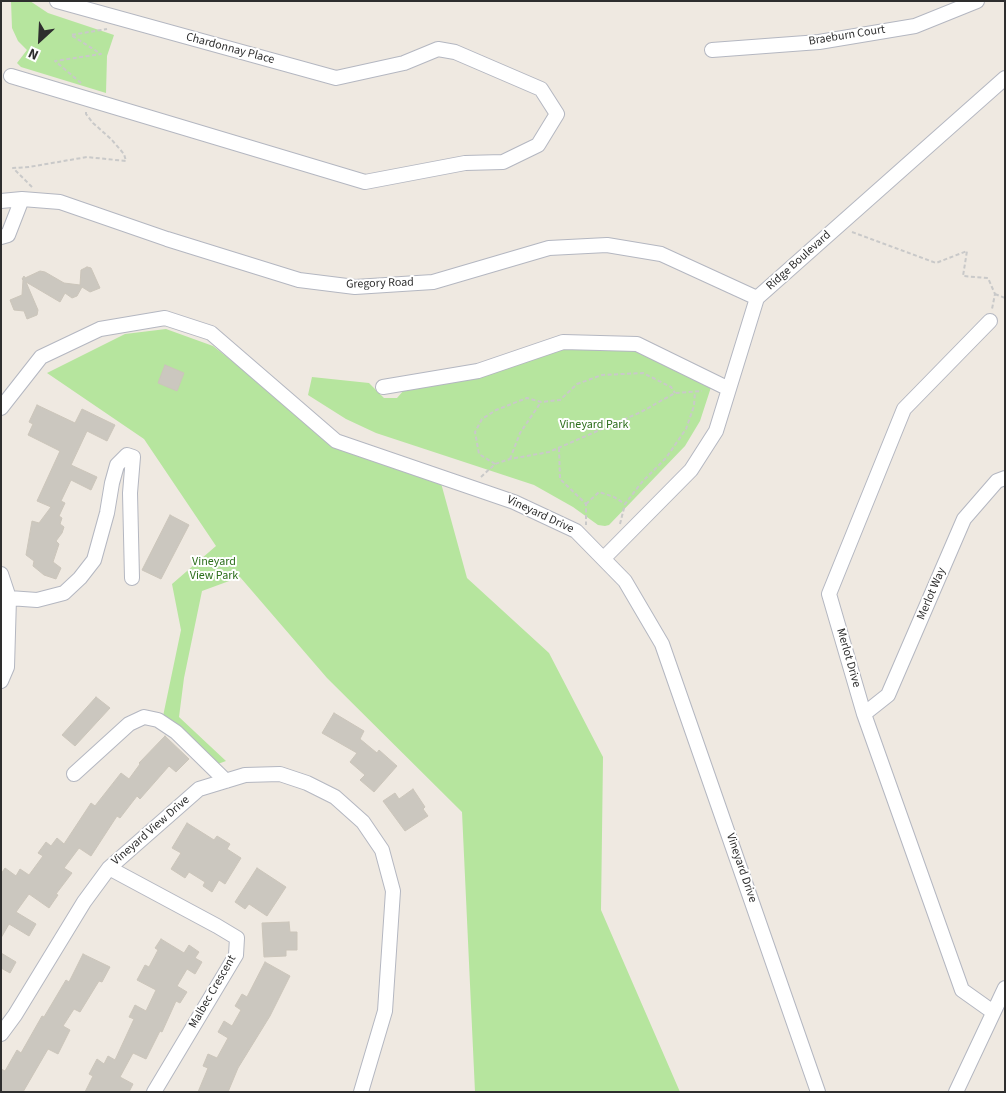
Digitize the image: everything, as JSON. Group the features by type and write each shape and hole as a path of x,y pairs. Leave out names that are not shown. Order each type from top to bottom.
{"street":[{"name":"Chardonnay Place","path":"57,1 336,78 404,63 438,49 455,52 541,89 557,114 538,145 502,162 465,163 365,182 88,99"},
{"name":"Braeburn Court","path":"712,50 819,42 915,26 977,1"},
{"path":"11,76 88,99"},
{"name":"Ridge Boulevard","path":"604,558 691,470 716,431 757,298 1005,78"},
{"path":"1,237 8,235 22,199"},
{"name":"Gregory Road","path":"1,202 22,199 60,202 167,239 299,280 356,288 433,282 549,248 606,245 661,254 757,298"},
{"name":"Vineyard Drive","path":"1,408 41,357 100,329 165,318 211,333 336,441 514,502 576,531 625,581 662,644 818,1092"},
{"name":"Merlot Drive","path":"990,321 904,408 829,594 864,714 962,990 993,1012"},
{"path":"383,387 478,371 563,342 637,344 729,389"},
{"path":"9,598 37,600 64,593 80,578 94,560 107,514 114,474 117,465 127,455 133,458 130,493 132,578"},
{"name":"Merlot Way","path":"864,714 888,695 964,519 998,481 1005,478"},
{"path":"1,574 9,598 7,667 1,681"},
{"path":"74,774 129,724 144,716 158,720 176,732 226,781"},
{"name":"Vineyard View Drive","path":"1,1034 15,1015 84,902 109,868 199,789 245,775 280,774 307,783 335,797 363,822 382,850 393,891 385,1011 361,1092"},
{"name":"Malbec Crescent","path":"109,868 237,938 236,955 154,1092"},
{"path":"956,1092 1005,988"}],"path":[{"path":"36,200 34,189 13,168 87,157 126,161 124,154 86,114 90,90 55,61 101,54 71,35 116,27 118,19"},
{"path":"837,227 936,263 967,251 963,276 988,278 995,294 990,321"},
{"path":"995,294 1005,298"},
{"path":"496,464 479,454 475,432 482,419 496,410 527,398 541,402 560,400 577,384 602,375 643,374 671,387 675,394"},
{"path":"469,486 496,464 510,459 549,452 641,412 675,394 704,391"},
{"path":"586,504 599,492 614,497 625,504 642,482 666,458 686,429 694,406 695,392"},
{"path":"510,459 520,433 541,402"},
{"path":"559,448 560,478 586,504 587,522 584,538"}],"green space":[{"path":"11,1 30,1 48,13 114,35 107,56 106,93 21,67 17,63 27,50 18,41 12,28"},
{"name":"Vineyard View Park","path":"166,329 213,346 347,451 441,483 467,578 549,653 603,757 601,910 680,1092 475,1092 462,812 327,678 240,577 202,591 184,678 179,717 226,761 215,765 162,721 181,630 172,584 216,546 144,439 47,373 125,334"},
{"name":"Vineyard Park","path":"623,346 713,381 700,421 685,446 609,525 605,526 598,525 573,507 534,485 376,433 346,419 308,395 312,377 369,383 384,398 397,398 411,382 553,349"}],"building":[{"path":"87,267 91,268 100,288 90,292 82,287 77,296 72,298 65,293 60,302 26,282 38,310 37,315 27,319 24,311 14,310 10,300 22,295 22,279 24,276 25,278 40,271 64,283 80,285 81,270"},
{"path":"165,365 184,373 177,391 158,383"},
{"path":"37,405 75,423 82,409 115,425 107,441 87,431 71,465 97,477 91,490 71,480 61,501 65,503 59,516 62,518 60,524 64,527 56,541 59,544 53,562 61,568 56,579 44,575 33,566 34,561 26,555 32,521 39,523 51,507 37,501 60,451 28,435 33,424 29,422"},
{"path":"170,515 189,525 161,579 142,570"},
{"path":"96,697 110,708 75,746 62,735"},
{"path":"334,713 364,731 360,739 377,753 379,750 397,766 374,792 360,780 365,775 350,762 357,753 322,733"},
{"path":"165,736 189,759 176,772 169,766 140,799 137,796 120,818 117,816 91,856 79,848 64,868 72,873 56,894 58,895 49,908 29,894 16,912 36,924 29,936 9,924 1,938 1,874 5,868 16,876 20,869 29,875 43,856 38,853 46,842 51,846 57,838 64,844 91,803 95,806 121,773 129,779 139,763"},
{"path":"413,789 425,807 423,809 428,816 405,831 383,801 395,793 399,799"},
{"path":"187,823 214,840 217,836 230,844 227,849 241,858 225,884 219,880 212,892 203,886 205,882 189,872 185,878 171,869 181,853 172,848"},
{"path":"257,868 286,887 267,916 249,904 245,909 235,902"},
{"path":"289,922 290,932 297,932 297,950 286,950 286,956 264,957 262,923"},
{"path":"161,939 184,953 189,945 199,952 195,958 202,962 195,974 187,969 177,986 187,992 180,1003 176,1001 162,1032 160,1031 146,1059 133,1053 120,1077 133,1084 129,1092 85,1092 93,1076 89,1074 97,1059 104,1064 108,1056 115,1060 134,1019 129,1017 135,1005 146,1011 156,990 137,980 145,965 149,967 158,950 155,948"},
{"path":"1,953 16,962 10,973 1,968"},
{"path":"83,954 110,967 102,982 99,981 80,1012 74,1009 63,1026 70,1030 58,1054 48,1049 23,1092 1,1092 1,1069 5,1071 17,1050 21,1053 42,1016 44,1017 66,980 69,982"},
{"path":"265,962 290,976 270,1016 238,1068 228,1092 198,1092 208,1068 203,1066 208,1054 217,1058 228,1038 218,1032 224,1021 232,1026 241,1010 235,1006 242,994 247,997"}]}
